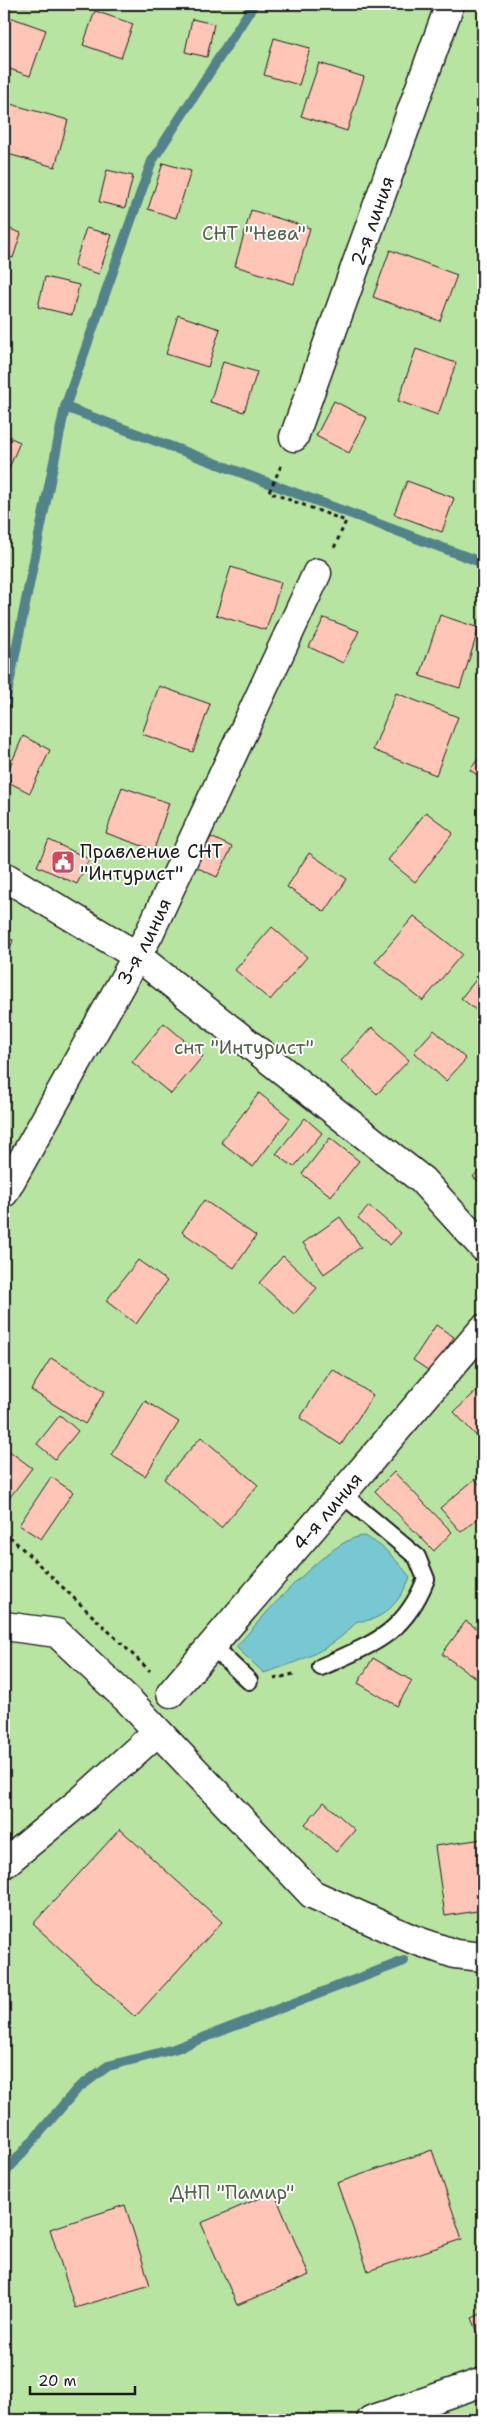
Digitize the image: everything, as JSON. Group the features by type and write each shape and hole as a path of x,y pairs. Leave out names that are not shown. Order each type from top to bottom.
{"street":[{"name":"2-я линия","path":"294,437 450,4"},
{"name":"3-я линия","path":"4,1192 137,956 317,573"},
{"path":"4,876 137,956 422,1180 483,1247"},
{"name":"4-я линия","path":"172,1693 483,1329"},
{"path":"4,1626 57,1634 130,1702 312,1894 412,1939 455,1954 483,1956"},
{"path":"4,1864 84,1798 157,1732"},
{"path":"371,2420 483,2382"}],"lane":[{"path":"321,1667 375,1643 404,1620 418,1599 426,1579 417,1557 342,1494"},
{"path":"212,1646 248,1680"}],"path":[{"path":"294,437 269,492 346,521 334,548 317,573"},
{"path":"4,1532 172,1693"},
{"path":"248,1680 277,1678 321,1667"}],"green space":[{"path":"4,4 483,4 483,2420 4,2420"}],"water":[{"path":"364,1536 384,1549 410,1577 402,1594 383,1614 366,1621 357,1621 337,1640 314,1654 264,1673 236,1647 278,1600 315,1564 350,1540"}],"building":[{"path":"95,11 133,24 121,58 83,45"},
{"path":"4,15 46,30 30,76 4,67"},
{"path":"192,19 214,24 207,57 185,52"},
{"path":"274,38 310,48 299,85 264,75"},
{"path":"319,63 364,77 347,131 301,116"},
{"path":"7,103 68,120 55,167 4,153 4,115"},
{"path":"163,163 191,171 176,218 148,209"},
{"path":"107,170 133,176 125,208 99,202"},
{"path":"251,210 310,228 294,284 235,266"},
{"path":"4,227 21,233 13,258 4,255"},
{"path":"86,228 112,235 99,274 74,266"},
{"path":"390,250 457,275 440,321 373,297"},
{"path":"45,277 79,285 72,315 38,307"},
{"path":"178,315 220,329 208,367 166,354"},
{"path":"416,349 456,363 438,415 398,401"},
{"path":"223,362 257,372 244,412 210,402"},
{"path":"334,401 367,418 349,453 316,436"},
{"path":"4,435 20,442 4,480"},
{"path":"407,481 454,498 442,532 394,514"},
{"path":"231,567 281,583 266,630 216,615"},
{"path":"440,615 479,628 460,688 420,676"},
{"path":"324,618 359,631 343,663 309,647"},
{"path":"159,686 210,704 193,752 142,734"},
{"path":"396,693 458,717 436,775 373,750"},
{"path":"23,736 50,750 30,793 4,780"},
{"path":"483,752 483,779 470,770"},
{"path":"122,787 169,803 154,850 106,833"},
{"path":"426,812 453,833 415,882 388,860"},
{"path":"211,837 232,847 217,877 196,867"},
{"name":"Правление СНТ \"Интурист\"","path":"49,840 89,859 77,884 37,866"},
{"path":"309,853 347,879 325,912 287,887"},
{"path":"414,916 462,954 423,1001 375,962"},
{"path":"272,927 307,957 270,1000 235,970"},
{"path":"4,937 13,940 4,967"},
{"path":"479,976 483,979 482,1015 461,998"},
{"path":"164,1023 203,1056 171,1094 132,1062"},
{"path":"372,1027 409,1060 377,1094 341,1061"},
{"path":"434,1030 466,1059 446,1081 414,1052"},
{"path":"259,1093 290,1118 253,1167 221,1142"},
{"path":"305,1118 322,1133 294,1167 276,1154"},
{"path":"330,1138 359,1161 331,1196 302,1174"},
{"path":"483,1165 483,1185 473,1177"},
{"path":"204,1200 256,1236 234,1268 182,1232"},
{"path":"369,1206 401,1233 390,1245 358,1218"},
{"path":"340,1217 361,1247 324,1274 303,1243"},
{"path":"283,1256 317,1288 294,1314 259,1283"},
{"path":"138,1260 167,1281 136,1324 106,1301"},
{"path":"436,1325 454,1337 431,1372 413,1360"},
{"path":"51,1358 105,1391 85,1424 31,1390"},
{"path":"332,1369 373,1395 341,1445 300,1418"},
{"path":"483,1385 483,1443 454,1412"},
{"path":"145,1401 179,1422 145,1476 111,1455"},
{"path":"60,1415 78,1431 55,1459 37,1444"},
{"path":"201,1437 258,1485 221,1528 164,1479"},
{"path":"4,1447 32,1468 4,1505"},
{"path":"483,1451 483,1467 475,1458"},
{"path":"394,1472 452,1532 434,1551 375,1491"},
{"path":"51,1477 73,1492 41,1539 19,1525"},
{"path":"475,1479 483,1489 483,1514 461,1532 440,1508"},
{"path":"466,1621 483,1633 483,1683 442,1654"},
{"path":"373,1658 412,1681 397,1706 358,1683"},
{"path":"324,1802 355,1830 336,1852 305,1824"},
{"path":"120,1829 222,1922 135,2017 33,1924"},
{"path":"483,1839 483,1910 445,1916 435,1846"},
{"path":"432,2150 462,2239 368,2271 337,2183"},
{"path":"274,2192 309,2275 237,2305 201,2223"},
{"path":"125,2205 150,2285 75,2308 50,2229"},
{"path":"483,2313 483,2345 472,2318"}],"waterway":[{"path":"4,709 65,407 152,161 254,4"},
{"path":"65,407 483,563"},
{"path":"4,2174 77,2089 108,2066 174,2049 404,1961"}],"place":[{"name":"Правление СНТ \"Интурист\"","path":"63,862"}],"park label":[{"name":"СНТ \"Нева\"","path":"254,233"},
{"name":"снт \"Интурист\"","path":"244,1047"},
{"name":"ДНП \"Памир\"","path":"232,2192"}]}
